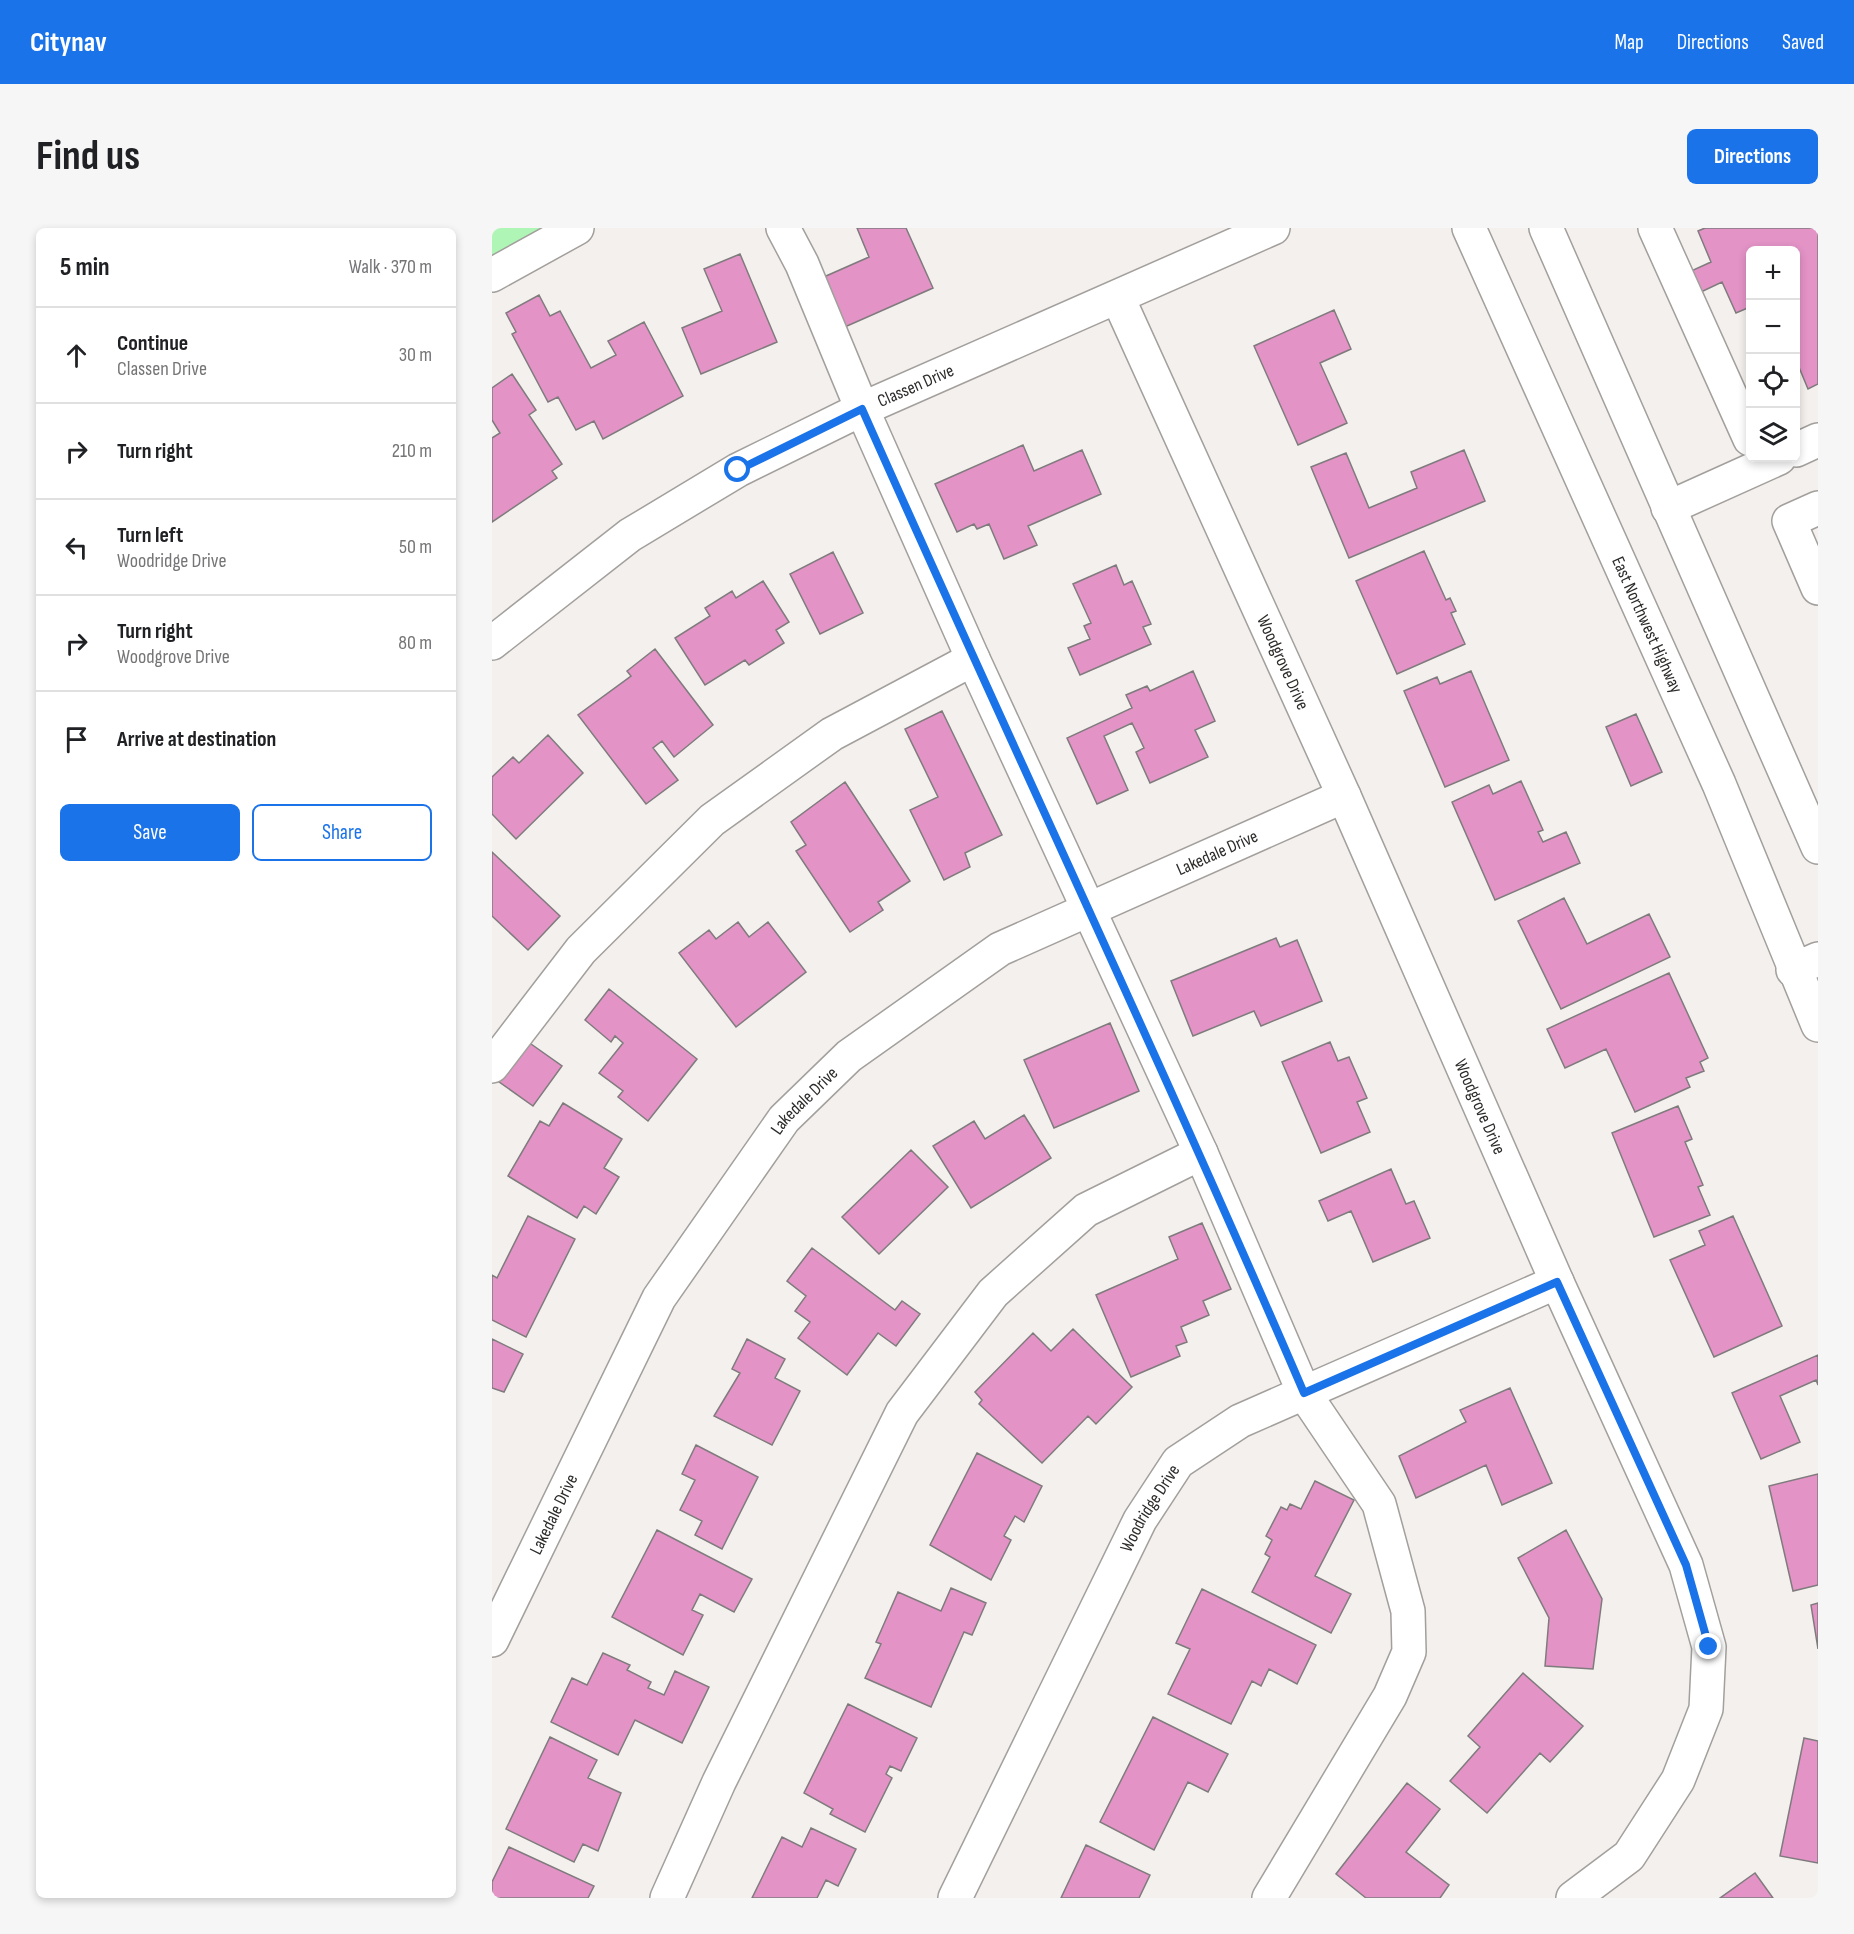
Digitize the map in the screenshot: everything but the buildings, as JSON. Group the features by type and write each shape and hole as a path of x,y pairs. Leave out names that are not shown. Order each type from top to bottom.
{"street":[{"path":"492,275 577,228"},
{"path":"783,228 802,264 862,409 973,659 1201,1153 1304,1393 1379,1504 1408,1611 1409,1652 1390,1696 1269,1898"},
{"name":"Classen Drive","path":"492,644 630,535 738,470 862,409 1274,228"},
{"name":"East Northwest Highway","path":"1469,228 1719,784 1806,964 1818,1025"},
{"path":"1546,228 1818,848"},
{"path":"1654,228 1746,420"},
{"name":"Woodgrove Drive","path":"1118,298 1344,796 1557,1282 1686,1565 1709,1647 1706,1709 1678,1780 1629,1856 1573,1898"},
{"path":"1800,448 1818,440"},
{"path":"1668,508 1750,462"},
{"path":"1818,508 1789,521 1818,588"},
{"path":"492,1066 581,950 712,820 832,734 973,659"},
{"name":"Lakedale Drive","path":"492,1640 658,1298 784,1119 849,1056 1000,950 1089,908 1344,796"},
{"path":"667,1898 719,1782 902,1413 993,1293 1086,1210 1201,1153"},
{"name":"Woodridge Drive","path":"956,1898 1140,1520 1178,1462 1240,1421 1557,1282"}],"green space":[{"path":"492,228 571,228 492,267"}],"route":[{"path":"738,470 862,409 973,659 1201,1153 1304,1393 1557,1282 1686,1565 1709,1647"}]}
